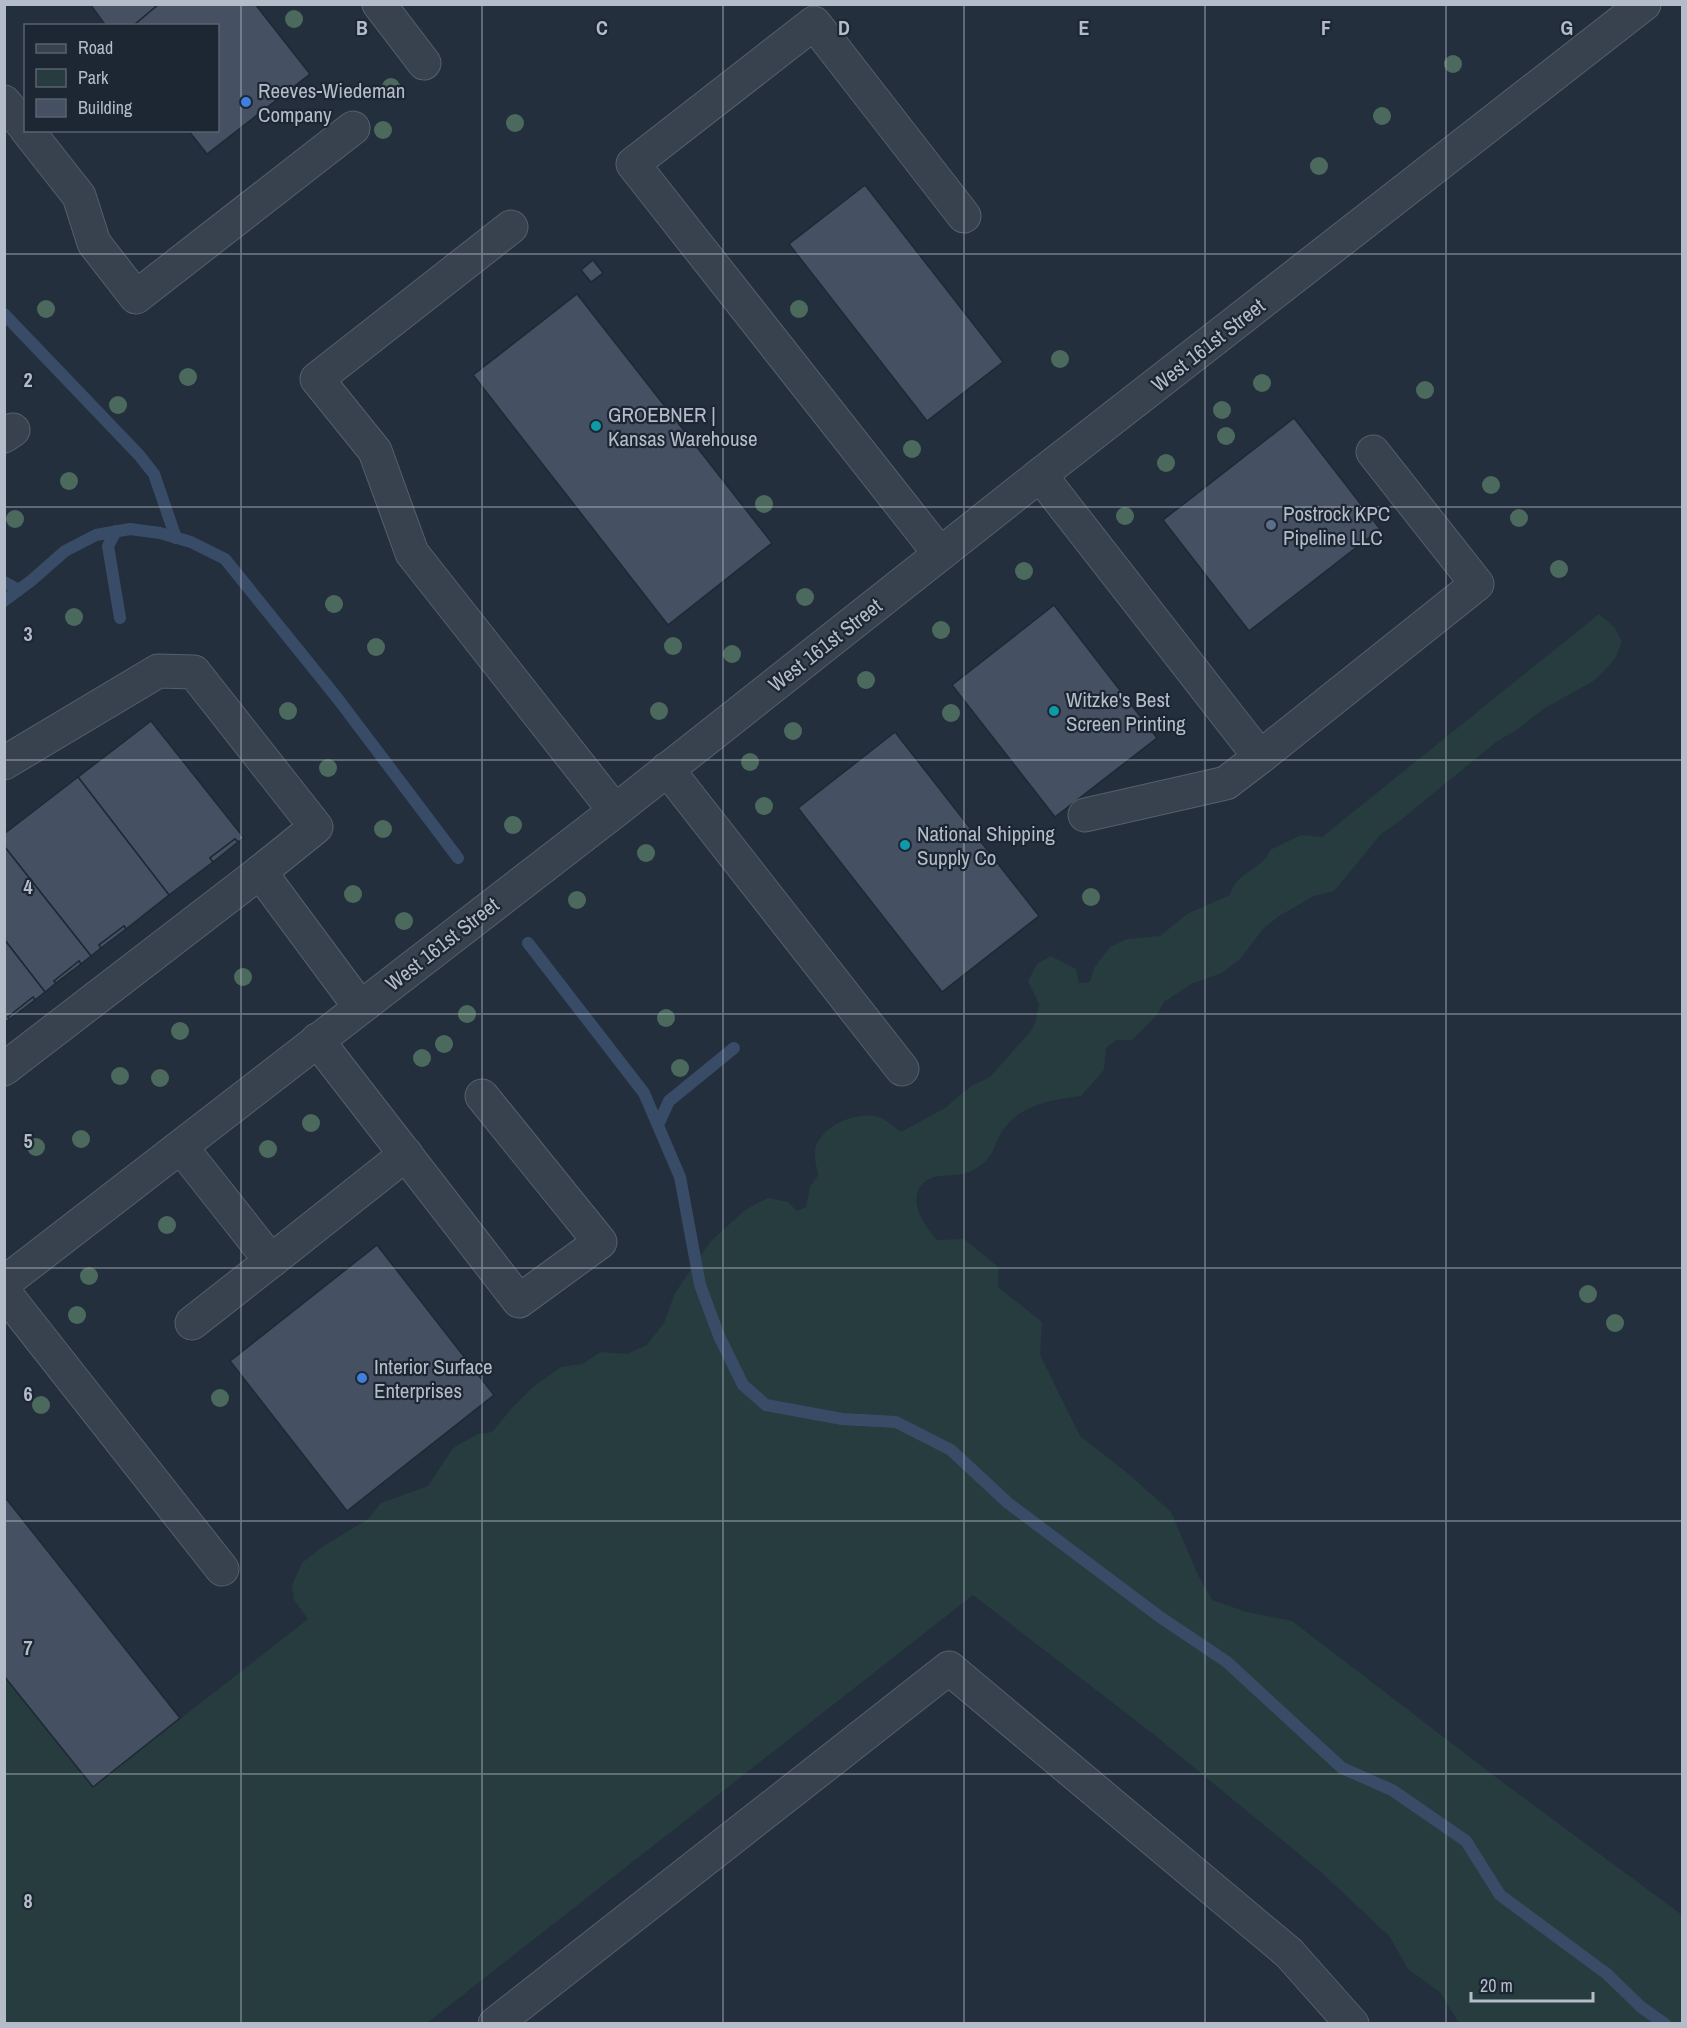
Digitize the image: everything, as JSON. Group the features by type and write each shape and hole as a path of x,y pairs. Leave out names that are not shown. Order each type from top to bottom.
{"street":[{"path":"378,4 424,63"},
{"name":"West 161st Street","path":"4,1282 615,811 1040,475 1644,4"},
{"path":"940,554 633,164 814,23 964,216"},
{"path":"4,102 24,127"},
{"path":"28,132 79,196 94,243 136,297 353,128"},
{"path":"511,227 317,379 375,451 412,552 615,811"},
{"path":"1085,815 1226,783 1477,584 1373,452"},
{"path":"1040,475 1260,757"},
{"path":"4,763 158,671 195,672 316,827 4,1068"},
{"path":"667,770 902,1069"},
{"path":"260,872 360,1007"},
{"path":"317,1040 519,1301 600,1242 482,1096"},
{"path":"180,1147 271,1261"},
{"path":"192,1323 406,1154"},
{"path":"4,1292 222,1569"},
{"path":"495,2024 949,1668 1289,1953 1350,2023"}],"green space":[{"path":"1599,614 1614,627 1622,642 1615,659 1595,680 1545,708 1496,742 1381,834 1334,891 1314,896 1279,916 1263,929 1240,959 1222,973 1191,984 1164,1002 1157,1015 1132,1040 1116,1040 1106,1048 1104,1070 1081,1096 1036,1105 1016,1116 1001,1133 992,1153 986,1160 968,1172 939,1176 926,1181 920,1187 916,1201 920,1215 937,1240 964,1239 999,1268 998,1287 1042,1322 1040,1355 1080,1436 1125,1471 1171,1512 1198,1575 1212,1600 1247,1612 1292,1621 1497,1778 1682,1915 1682,2023 1459,2023 1440,1992 1408,1969 1390,1937 1321,1872 1157,1737 973,1595 427,2023 5,2023 4,1676 93,1787 308,1619 294,1600 292,1585 302,1563 322,1547 368,1519 381,1503 428,1486 453,1448 478,1434 492,1432 533,1387 561,1367 582,1364 601,1352 627,1354 647,1345 664,1323 675,1293 710,1242 745,1210 768,1198 788,1202 797,1211 806,1207 810,1187 818,1175 815,1151 818,1142 832,1127 852,1118 872,1116 884,1119 901,1132 945,1108 971,1086 990,1077 1031,1031 1036,1020 1039,1004 1028,981 1037,964 1051,956 1076,969 1079,983 1090,982 1094,968 1110,947 1127,939 1160,936 1187,914 1230,895 1233,887 1243,875 1262,862 1270,850 1301,835 1322,837"}],"building":[{"path":"90,4 159,4 135,24 105,24"},
{"name":"Reeves-Wiedeman Company","path":"159,4 255,4 310,74 207,154 190,132 219,132 219,24 135,24"},
{"path":"865,185 1003,362 927,421 789,244"},
{"path":"593,260 603,273 591,282 581,270"},
{"name":"GROEBNER | Kansas Warehouse","path":"577,294 772,543 668,625 473,375"},
{"name":"Postrock KPC Pipeline LLC","path":"1294,418 1380,529 1249,631 1163,520"},
{"name":"Witzke's Best Screen Printing","path":"1054,605 1157,738 1055,817 952,685"},
{"path":"151,721 244,838 238,842 235,839 210,858 213,862 169,895 78,777"},
{"name":"National Shipping Supply Co","path":"895,732 1039,916 942,992 798,808"},
{"path":"78,777 169,895 126,929 124,926 99,945 101,948 91,956 4,846 4,834"},
{"path":"235,839 238,842 213,862 210,858"},
{"path":"4,846 91,956 81,964 79,961 54,981 56,983 45,992 4,939"},
{"path":"124,926 126,929 101,948 99,945"},
{"path":"4,939 45,992 35,1000 33,997 4,1023"},
{"path":"79,961 81,964 56,983 54,981"},
{"path":"33,997 35,1000 10,1019 8,1017"},
{"name":"Interior Surface Enterprises","path":"377,1245 494,1395 347,1511 230,1361"},
{"path":"4,1496 180,1718 93,1787 4,1676"}],"waterway":[{"path":"4,314 139,455 154,474 176,538"},
{"path":"4,601 65,551 96,535 130,529 160,533 191,542 225,559 338,699 458,858"},
{"path":"116,531 108,546 120,618"},
{"path":"4,582 19,590"},
{"path":"528,943 644,1093 680,1177 700,1285 719,1336 743,1385 766,1405 842,1419 896,1422 951,1450 1008,1503 1160,1617 1227,1662 1342,1768 1392,1790 1466,1841 1500,1895 1607,1974 1641,2007 1665,2024"},
{"path":"658,1125 669,1101 734,1048"}],"place":[{"name":"Reeves-Wiedeman Company","path":"246,102"},
{"name":"GROEBNER | Kansas Warehouse","path":"596,426"},
{"name":"Postrock KPC Pipeline LLC","path":"1271,525"},
{"name":"Witzke's Best Screen Printing","path":"1054,711"},
{"name":"National Shipping Supply Co","path":"905,845"},
{"name":"Interior Surface Enterprises","path":"362,1378"}]}
